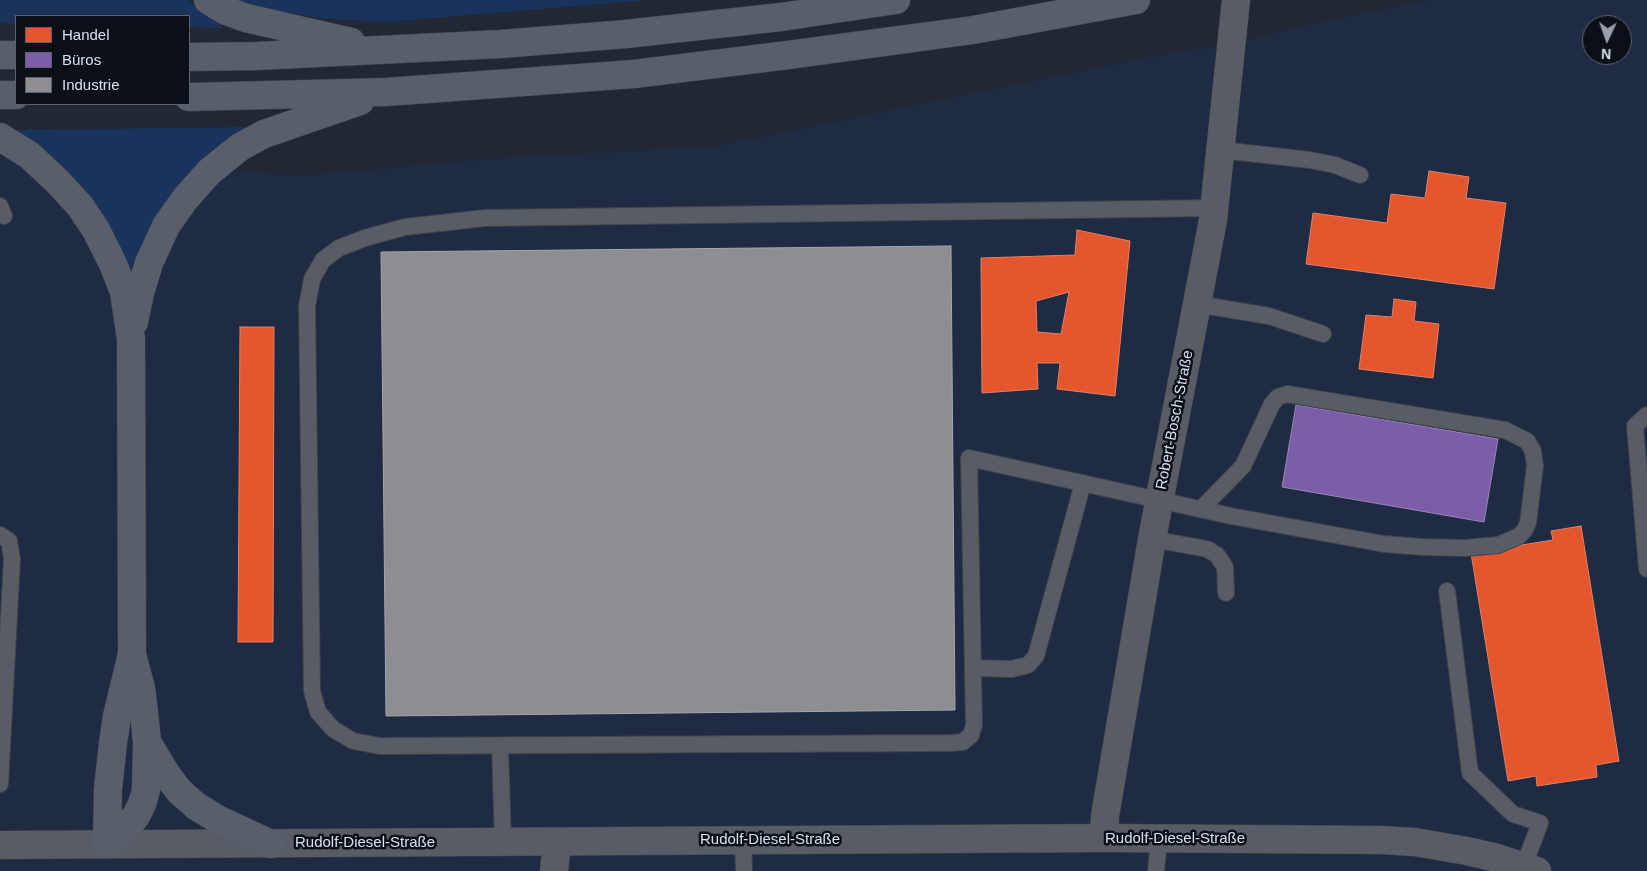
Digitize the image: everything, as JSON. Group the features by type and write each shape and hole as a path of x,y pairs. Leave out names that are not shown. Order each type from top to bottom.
{"highway":[{"path":"208,0 224,10 246,18 387,50"},
{"path":"190,57 387,50 500,44 626,34 781,18 896,0"},
{"path":"190,97 386,92 634,74 973,30 1136,0"},
{"path":"0,55 15,55"},
{"path":"131,339 140,293 150,263 166,226 185,199 210,172 240,147 264,134 386,92"},
{"path":"0,95 15,96"},
{"path":"0,137 29,155 80,206 96,230 124,292 131,339 132,654 117,716 113,743 108,789 107,844"},
{"path":"107,844 128,826 136,816 146,790 146,742 141,688 132,654"},
{"path":"146,742 179,791 196,806 219,820 271,844"}],"street":[{"name":"Robert-Bosch-Straße","path":"1104,838 1105,816 1152,539 1169,459 1213,220 1236,0"},
{"name":"Rudolf-Diesel-Straße","path":"0,845 1104,838 1382,840 1415,842 1467,851 1528,870"},
{"path":"554,871 557,842"}],"lane":[{"path":"1221,150 1310,160 1335,165 1360,175"},
{"path":"1201,509 1244,466 1272,404 1278,397 1287,394 1504,430 1527,441 1533,451 1535,466 1528,523 1524,531 1519,536 1498,545 1465,548 1398,546 1230,516 969,458 974,725 971,735 963,742 380,746 353,741 333,729 318,712 312,691 307,306 312,279 323,260 340,248 405,227 485,218 1214,208"},
{"path":"1197,304 1269,316 1322,334"},
{"path":"1647,415 1636,426 1647,569"},
{"path":"973,668 1012,669 1028,665 1036,656 1083,483"},
{"path":"0,535 9,541 12,559 3,671 0,784"},
{"path":"1152,539 1207,549 1217,555 1225,567 1226,593"},
{"path":"1447,591 1470,773 1513,814 1540,823 1528,870"},
{"path":"500,746 503,842"},
{"path":"1156,871 1159,838"},
{"path":"743,841 744,871"}],"shaded area":[{"path":"0,0 189,0 196,7 218,20 222,28 190,27 190,15 15,15 15,24 0,23"},
{"path":"234,0 646,0 386,22 327,19 250,7"},
{"path":"1428,0 1647,0 1647,871 0,871 0,156 300,176 489,159 717,146 1155,56 1245,41 1299,27"},
{"path":"254,127 130,296 41,151 15,130"}],"building: Handel":[{"path":"1429,171 1469,177 1466,198 1506,203 1494,289 1306,264 1313,213 1387,223 1391,194 1425,198"},
{"path":"1077,230 1130,241 1115,396 1057,389 1060,363 1037,363 1038,389 982,393 981,258 1075,255","holes":["1069,292 1061,334 1037,332 1036,301"]},
{"path":"1394,299 1416,302 1414,321 1439,324 1433,378 1359,369 1366,315 1392,317"},
{"path":"240,327 274,327 273,642 238,642"},
{"path":"1581,526 1619,761 1596,765 1597,777 1537,786 1536,776 1508,781 1471,553 1553,540 1551,531"}],"building: Büros":[{"path":"1296,405 1498,439 1484,522 1282,487"}],"building: Industrie":[{"path":"951,246 955,710 386,716 381,252"}]}
